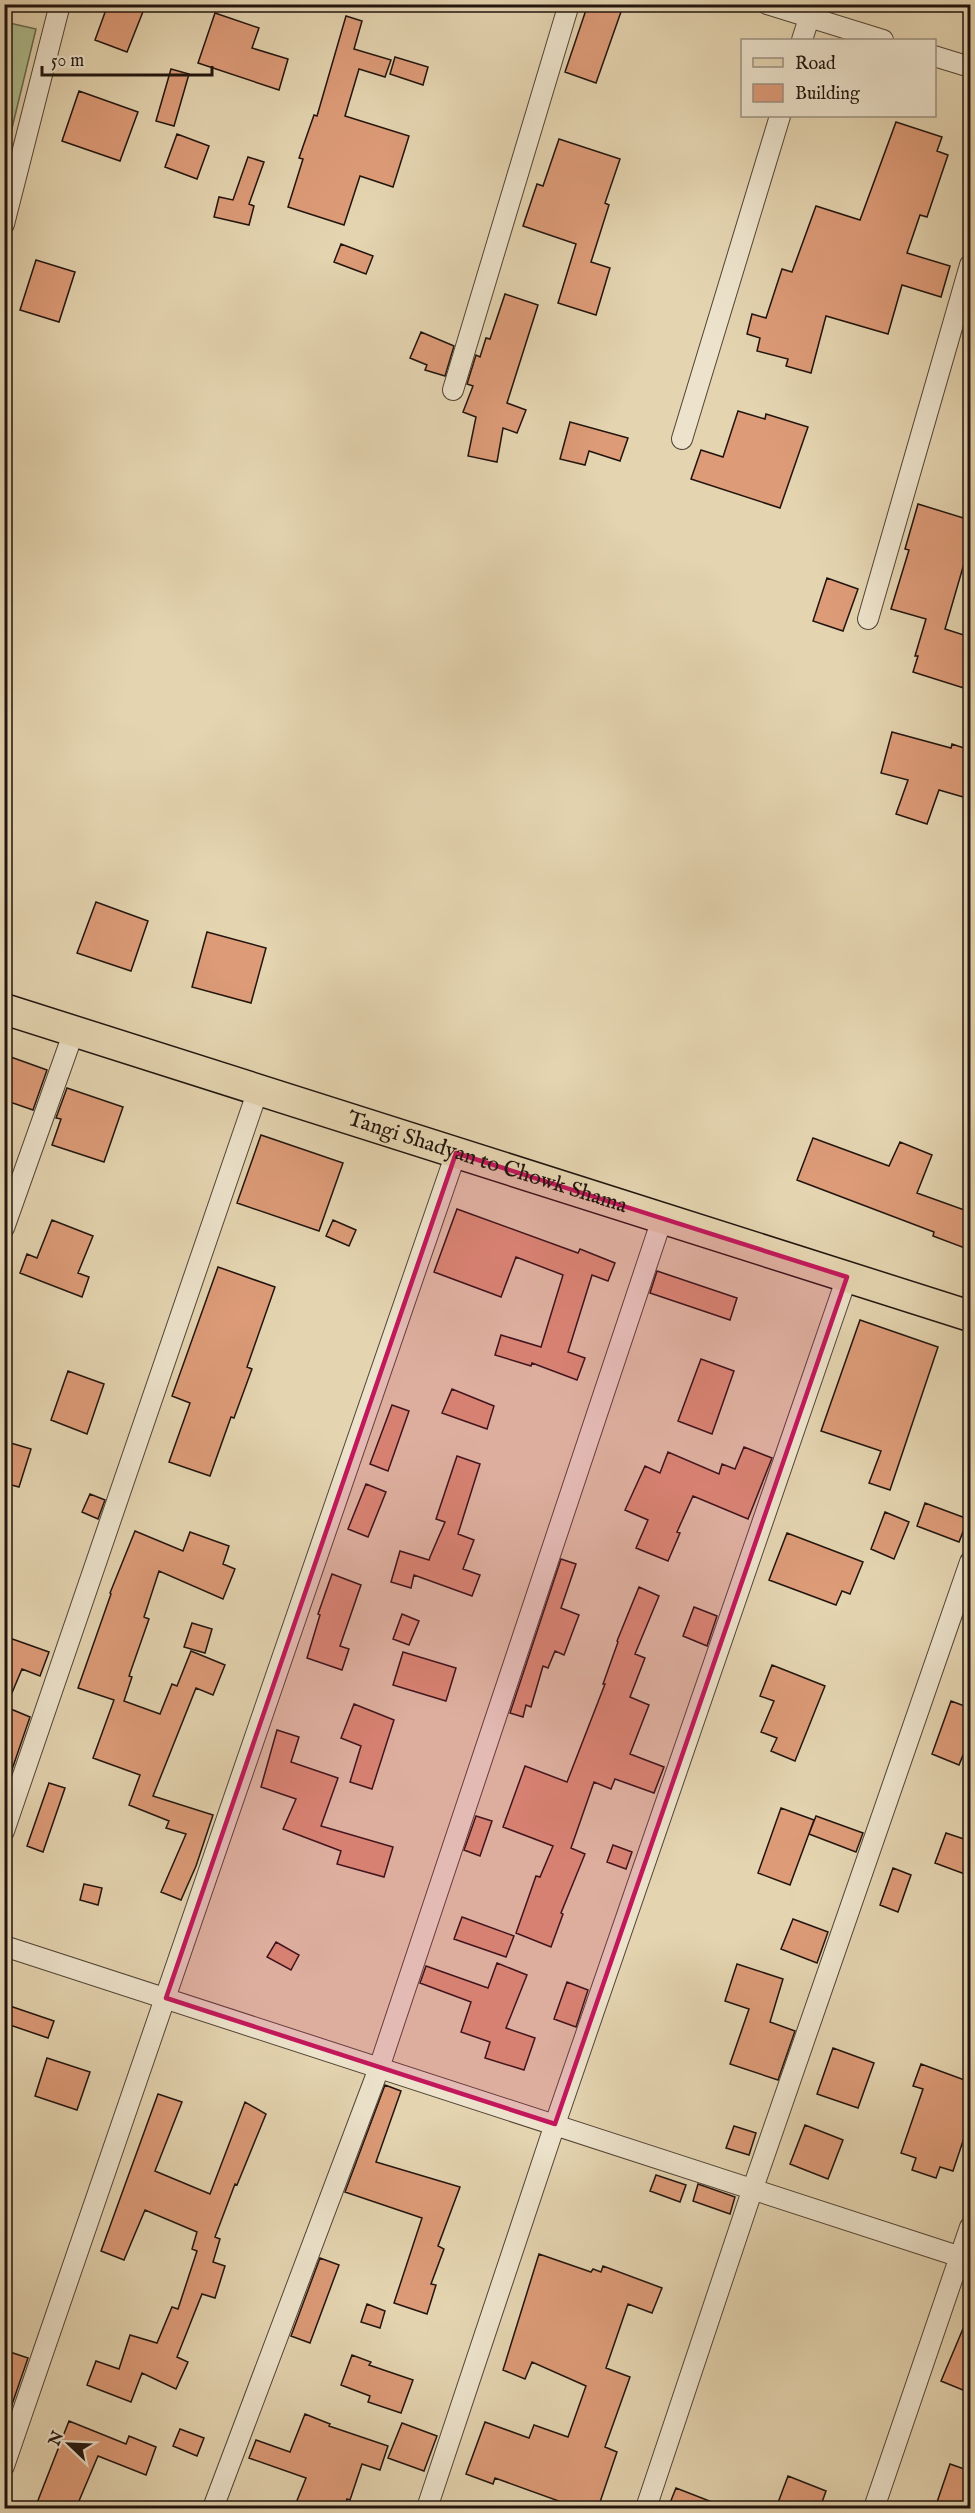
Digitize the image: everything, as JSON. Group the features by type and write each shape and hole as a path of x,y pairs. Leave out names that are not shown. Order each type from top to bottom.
{"main road":[{"name":"Tangi Shadyan to Chowk Shama","path":"4,1009 970,1316"}],"street":[{"path":"4,224 60,4"},
{"path":"453,390 569,4"},
{"path":"767,4 880,39"},
{"path":"802,39 809,18"},
{"path":"936,57 970,67"},
{"path":"682,439 780,117"},
{"path":"868,619 970,265"},
{"path":"4,1228 74,1031"},
{"path":"4,1831 258,1090"},
{"path":"4,2466 456,1153"},
{"path":"213,2508 379,2068 662,1219"},
{"path":"427,2508 555,2124 847,1277"},
{"path":"646,2508 753,2188 970,1562"},
{"path":"4,1946 965,2258"},
{"path":"874,2508 965,2258 970,2227"}],"highlighted area":[{"path":"456,1153 847,1277 555,2124 166,1998"}],"green space":[{"path":"4,22 36,29 5,157"}],"building":[{"path":"108,4 146,4 127,52 95,40"},
{"path":"588,4 608,4 622,9 596,83 565,72"},
{"path":"215,13 259,28 252,48 288,59 279,90 198,63"},
{"path":"346,16 362,21 354,49 391,60 385,77 359,69 345,116 409,136 393,187 360,176 344,225 288,207 303,159 299,158 314,115 317,116"},
{"path":"395,57 428,67 423,85 390,74"},
{"path":"171,69 189,74 174,126 156,121"},
{"path":"79,91 138,112 120,161 62,141"},
{"path":"896,122 942,137 937,151 948,155 927,217 920,215 907,253 950,266 941,297 902,285 888,334 826,316 811,373 786,366 788,359 757,351 760,338 747,334 752,314 766,318 782,269 792,272 816,206 860,220"},
{"path":"177,134 209,146 197,179 165,167"},
{"path":"559,139 620,159 605,203 609,205 591,262 610,268 596,315 558,303 576,244 523,226 537,184 543,186"},
{"path":"248,157 264,162 249,204 254,206 249,225 214,217 219,197 233,200"},
{"path":"341,244 373,256 366,274 334,262"},
{"path":"36,260 75,272 59,322 20,310"},
{"path":"505,294 538,305 507,403 526,410 517,433 503,428 497,462 468,456 476,417 463,412 473,386 467,384 476,355 480,357 486,338 490,339"},
{"path":"421,332 454,346 445,376 425,370 427,365 410,358"},
{"path":"738,411 765,419 766,414 808,427 780,508 691,479 701,450 723,457"},
{"path":"570,422 628,438 620,461 589,451 585,465 560,459"},
{"path":"918,504 970,520 970,543 945,629 970,637 970,690 913,672 918,656 915,656 926,619 891,609 909,550 905,549"},
{"path":"827,578 858,589 843,631 813,621"},
{"path":"892,732 951,748 952,744 970,750 970,799 939,790 927,824 896,814 908,780 881,773"},
{"path":"96,902 148,921 131,971 77,953"},
{"path":"207,932 266,948 251,1003 192,987"},
{"path":"8,1056 47,1070 33,1110 4,1100 4,1066"},
{"path":"67,1088 123,1107 104,1162 52,1145 61,1119 56,1118"},
{"path":"261,1135 343,1163 319,1231 237,1203"},
{"path":"813,1138 889,1166 900,1142 932,1155 917,1193 970,1212 970,1250 933,1236 934,1232 797,1180"},
{"path":"457,1209 578,1253 580,1249 615,1263 608,1281 592,1275 568,1352 585,1358 577,1380 532,1363 531,1366 495,1355 501,1335 541,1347 563,1275 516,1257 501,1297 434,1272"},
{"path":"52,1220 93,1236 78,1273 89,1277 82,1297 20,1273 27,1254 37,1258"},
{"path":"333,1220 356,1230 349,1246 326,1236"},
{"path":"218,1267 275,1287 247,1367 252,1369 234,1418 231,1417 210,1476 169,1462 190,1403 172,1396"},
{"path":"657,1271 737,1298 730,1320 650,1293"},
{"path":"860,1320 938,1347 890,1490 869,1483 881,1451 821,1431"},
{"path":"701,1359 734,1371 712,1434 678,1421"},
{"path":"68,1371 104,1384 87,1434 51,1420"},
{"path":"452,1389 494,1406 487,1429 442,1413"},
{"path":"392,1405 409,1411 388,1471 370,1464"},
{"path":"4,1441 31,1449 19,1487 4,1483"},
{"path":"744,1447 772,1458 748,1519 693,1496 677,1532 680,1533 668,1561 636,1548 648,1520 625,1510 645,1466 660,1473 668,1452 719,1474 722,1464 735,1469"},
{"path":"457,1456 480,1464 458,1534 474,1540 463,1569 480,1575 472,1596 414,1575 411,1588 391,1582 400,1551 429,1560 445,1522 436,1519"},
{"path":"366,1484 386,1492 368,1537 348,1529"},
{"path":"90,1494 105,1500 98,1519 82,1512"},
{"path":"925,1503 968,1519 959,1542 917,1526"},
{"path":"885,1512 909,1522 894,1559 871,1549"},
{"path":"135,1531 183,1551 190,1532 229,1546 223,1564 235,1569 223,1599 159,1571 144,1617 149,1619 129,1676 132,1677 124,1701 160,1714 172,1684 177,1686 191,1651 225,1665 213,1695 196,1688 153,1796 213,1815 196,1866 181,1900 161,1892 186,1834 166,1828 169,1821 129,1805 140,1775 93,1758 114,1700 78,1688 110,1593"},
{"path":"787,1533 863,1562 850,1594 842,1591 836,1605 769,1580"},
{"path":"561,1559 576,1564 561,1608 579,1615 564,1655 555,1651 548,1668 543,1666 531,1707 526,1705 523,1717 510,1713"},
{"path":"332,1574 361,1585 340,1646 349,1649 342,1670 307,1658 320,1615 318,1614"},
{"path":"639,1587 659,1596 635,1654 645,1658 630,1697 649,1705 630,1754 664,1767 654,1793 615,1779 611,1789 594,1782 571,1848 585,1854 561,1913 563,1914 551,1947 516,1933 536,1876 540,1877 553,1846 503,1827 525,1766 567,1782 605,1684 603,1684 617,1641"},
{"path":"694,1607 717,1616 707,1646 683,1636"},
{"path":"402,1614 419,1621 409,1645 393,1639"},
{"path":"192,1623 212,1629 205,1653 184,1647"},
{"path":"4,1636 49,1652 40,1676 22,1669 6,1707 30,1717 6,1787"},
{"path":"403,1652 456,1668 446,1701 393,1685"},
{"path":"772,1665 825,1686 795,1761 771,1751 777,1738 761,1732 774,1701 760,1696"},
{"path":"951,1701 970,1708 970,1738 959,1765 932,1754"},
{"path":"354,1704 394,1720 372,1789 350,1782 361,1746 341,1738"},
{"path":"277,1730 299,1737 291,1762 338,1778 321,1826 393,1847 384,1877 337,1864 341,1851 283,1829 296,1799 261,1787"},
{"path":"49,1783 65,1788 43,1852 27,1846"},
{"path":"781,1808 814,1820 790,1885 758,1873"},
{"path":"476,1816 492,1821 480,1856 464,1850"},
{"path":"816,1816 863,1833 856,1852 809,1834"},
{"path":"946,1833 970,1841 970,1876 935,1863"},
{"path":"613,1845 632,1852 626,1869 607,1862"},
{"path":"893,1868 911,1875 898,1912 880,1905"},
{"path":"84,1884 102,1888 98,1905 80,1900"},
{"path":"462,1917 514,1936 506,1957 454,1939"},
{"path":"793,1919 828,1932 817,1963 781,1949"},
{"path":"276,1942 299,1955 291,1970 267,1957"},
{"path":"497,1963 527,1975 506,2028 535,2038 524,2070 485,2058 490,2042 461,2032 471,2002 420,1983 426,1966 488,1988"},
{"path":"737,1964 783,1979 770,2022 795,2031 778,2080 730,2064 749,2009 725,2001"},
{"path":"567,1982 588,1990 576,2027 554,2019"},
{"path":"4,2004 54,2021 48,2038 4,2023"},
{"path":"833,2048 874,2063 858,2108 817,2094"},
{"path":"47,2058 90,2072 77,2110 35,2096"},
{"path":"921,2064 970,2082 970,2120 953,2171 940,2167 936,2178 912,2170 916,2158 901,2153 923,2089 913,2086"},
{"path":"385,2085 401,2091 376,2162 460,2187 438,2246 444,2249 431,2284 436,2285 427,2314 394,2303 422,2218 345,2192"},
{"path":"158,2094 182,2102 155,2171 210,2194 245,2102 266,2114 237,2185 235,2184 215,2237 220,2239 213,2262 225,2266 215,2298 202,2294 177,2357 188,2362 176,2389 142,2373 131,2402 87,2385 96,2361 119,2369 130,2335 157,2343 172,2307 178,2309 197,2251 192,2249 197,2232 145,2210 124,2260 101,2251"},
{"path":"805,2125 843,2140 828,2179 790,2164"},
{"path":"734,2126 756,2133 749,2155 726,2148"},
{"path":"656,2175 686,2185 680,2202 650,2191"},
{"path":"698,2184 735,2197 730,2214 693,2201"},
{"path":"539,2254 591,2272 593,2269 601,2272 603,2266 662,2288 652,2313 628,2304 606,2368 630,2377 605,2447 617,2452 598,2508 578,2508 495,2478 493,2484 466,2474 485,2422 529,2438 534,2425 568,2437 586,2386 532,2362 525,2379 503,2370"},
{"path":"320,2258 339,2265 310,2343 291,2336"},
{"path":"367,2304 385,2311 380,2328 361,2322"},
{"path":"970,2312 970,2393 941,2381"},
{"path":"4,2350 28,2358 7,2419 4,2419"},
{"path":"352,2355 371,2362 369,2365 413,2380 401,2413 368,2402 370,2396 341,2385"},
{"path":"305,2414 330,2424 329,2426 388,2446 380,2470 362,2464 350,2500 347,2499 344,2508 294,2508 306,2478 249,2458 256,2440 290,2452"},
{"path":"69,2421 126,2444 129,2436 156,2447 146,2475 98,2456 76,2508 35,2508"},
{"path":"402,2423 437,2436 424,2471 388,2458"},
{"path":"180,2429 204,2438 197,2456 173,2446"},
{"path":"950,2464 970,2471 970,2508 935,2508"},
{"path":"788,2476 826,2491 820,2508 776,2508"},
{"path":"676,2488 725,2507 725,2508 668,2508"}]}
